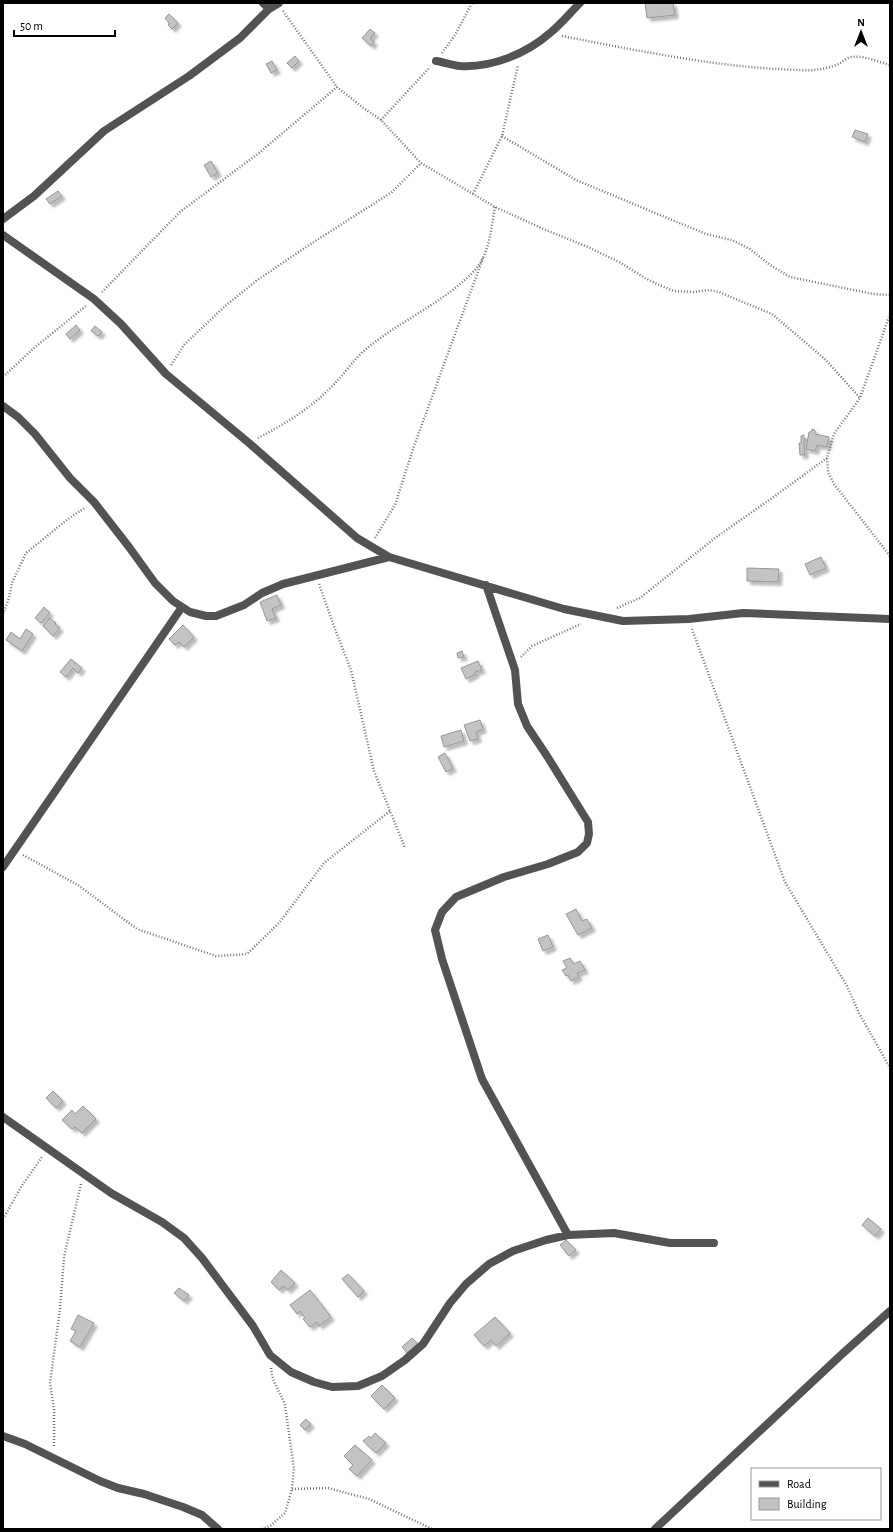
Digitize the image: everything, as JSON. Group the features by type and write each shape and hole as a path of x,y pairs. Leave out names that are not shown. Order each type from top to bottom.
{"street":[{"path":"263,3 269,9"},
{"path":"436,61 460,66 477,65 501,60 521,53 550,34 580,3"},
{"path":"3,218 34,196 104,131 189,76 240,38 269,9 278,4"},
{"path":"3,235 94,299 121,324 166,374 249,443 357,538 390,557 564,609 623,621 689,620 743,613 890,619"},
{"path":"3,406 18,417 35,434 70,478 94,502 129,546 155,584 173,601 190,612 206,616 216,616 244,605 262,593 283,584 316,574 390,557"},
{"path":"486,585 515,670 518,704 527,726 588,822 589,834 587,843 578,852 548,864 504,878 456,897 442,912 435,930 442,959 482,1080 568,1234"},
{"path":"3,866 182,606"},
{"path":"3,1117 111,1193 162,1222 184,1238 202,1258 244,1315 270,1355 291,1372 314,1382 332,1387 358,1386 382,1376 405,1360 423,1344 454,1298 466,1284 489,1264 512,1251 568,1234 614,1232 670,1243 714,1243"},
{"path":"655,1529 890,1311"},
{"path":"3,1436 25,1444 100,1481 118,1488 144,1494 202,1515 218,1529"}],"path":[{"path":"278,4 337,87 381,120 421,163 495,207 546,230 588,246 659,285 674,291 695,292 709,290 719,292 772,314 826,360 860,398"},
{"path":"550,34 658,54 725,64 800,70 819,70 841,63 849,57 858,56 890,65"},
{"path":"473,194 502,136 521,53"},
{"path":"3,377 34,348 94,299 180,212 259,153 337,87"},
{"path":"502,136 576,180 692,228 732,240 750,248 770,265 790,277 873,294 890,295"},
{"path":"166,374 184,345 224,307 256,281 306,246 392,192 421,163"},
{"path":"371,546 395,505 414,446 486,250 495,207"},
{"path":"249,443 306,410 335,383 364,351 452,289 475,269 486,250"},
{"path":"890,314 860,398 834,434 827,458 828,472 834,484 890,556"},
{"path":"614,610 640,598 715,538 827,458"},
{"path":"3,614 12,584 26,553 68,519 94,502"},
{"path":"316,574 334,629 351,670 374,771 404,848"},
{"path":"513,664 532,646 595,616"},
{"path":"689,620 785,882 847,986 859,1014 890,1068"},
{"path":"14,850 78,885 137,929 216,956 247,954 279,923 324,863 390,811"},
{"path":"3,1219 21,1187 48,1149"},
{"path":"53,1457 55,1432 50,1376 60,1309 64,1257 83,1174"},
{"path":"262,1529 270,1526 285,1513 292,1489 294,1469 285,1405 273,1382 270,1355"},
{"path":"292,1489 328,1488 368,1499 432,1529"}],"building":[{"path":"645,3 673,3 675,15 647,18"},
{"path":"169,14 178,23 172,29 168,25 169,23 165,18"},
{"path":"370,29 375,33 370,38 374,42 371,46 362,38"},
{"path":"295,56 299,61 292,68 287,63"},
{"path":"272,61 277,70 271,73 266,64"},
{"path":"855,130 868,134 865,142 852,137"},
{"path":"211,161 218,173 211,177 204,165"},
{"path":"58,191 62,196 50,204 46,199"},
{"path":"76,325 80,330 70,339 66,334"},
{"path":"95,326 102,332 98,336 91,331"},
{"path":"812,429 815,430 815,434 829,437 827,447 817,445 815,451 806,449 809,432 811,432"},
{"path":"804,435 804,439 806,439 806,441 804,441 805,455 800,455 799,443 801,443 801,436"},
{"path":"821,557 826,568 810,575 805,564"},
{"path":"747,568 779,569 778,582 747,581"},
{"path":"277,595 281,605 272,609 276,618 267,621 260,602"},
{"path":"44,607 50,613 41,623 35,618"},
{"path":"50,618 60,628 53,636 43,626"},
{"path":"183,625 194,637 184,647 179,642 175,645 169,639"},
{"path":"26,629 33,634 22,651 6,640 11,632 20,639"},
{"path":"462,651 464,657 458,658 457,653"},
{"path":"71,659 82,668 78,673 73,668 66,677 60,672"},
{"path":"478,661 482,670 475,672 476,674 466,679 461,668"},
{"path":"480,720 483,729 476,732 478,739 470,741 464,725"},
{"path":"461,730 464,741 444,747 441,736"},
{"path":"445,753 453,768 446,772 438,757"},
{"path":"576,909 582,921 587,919 592,928 578,935 566,914"},
{"path":"548,935 553,947 543,951 538,939"},
{"path":"570,958 574,964 580,961 585,970 577,973 579,977 571,981 568,975 566,976 562,970 567,968 563,961"},
{"path":"53,1091 63,1101 56,1108 46,1098"},
{"path":"83,1106 96,1119 82,1133 75,1127 72,1129 62,1120 72,1110 75,1114"},
{"path":"868,1218 881,1229 875,1236 862,1225"},
{"path":"566,1240 576,1250 569,1256 560,1245"},
{"path":"281,1270 295,1283 288,1290 283,1286 279,1290 271,1282"},
{"path":"348,1274 364,1291 358,1297 342,1279"},
{"path":"179,1288 189,1295 184,1301 174,1293"},
{"path":"310,1290 331,1317 319,1326 317,1322 310,1327 303,1319 305,1318 300,1311 297,1314 290,1305"},
{"path":"78,1315 94,1323 80,1347 70,1341 76,1331 71,1329"},
{"path":"495,1317 510,1333 496,1346 491,1340 484,1346 474,1335"},
{"path":"412,1338 418,1344 407,1353 402,1347"},
{"path":"382,1385 395,1398 384,1409 371,1396"},
{"path":"306,1419 311,1424 305,1430 300,1425"},
{"path":"375,1433 386,1443 376,1453 363,1441 369,1436 371,1438"},
{"path":"355,1445 372,1460 357,1476 349,1469 353,1465 344,1456"}]}
